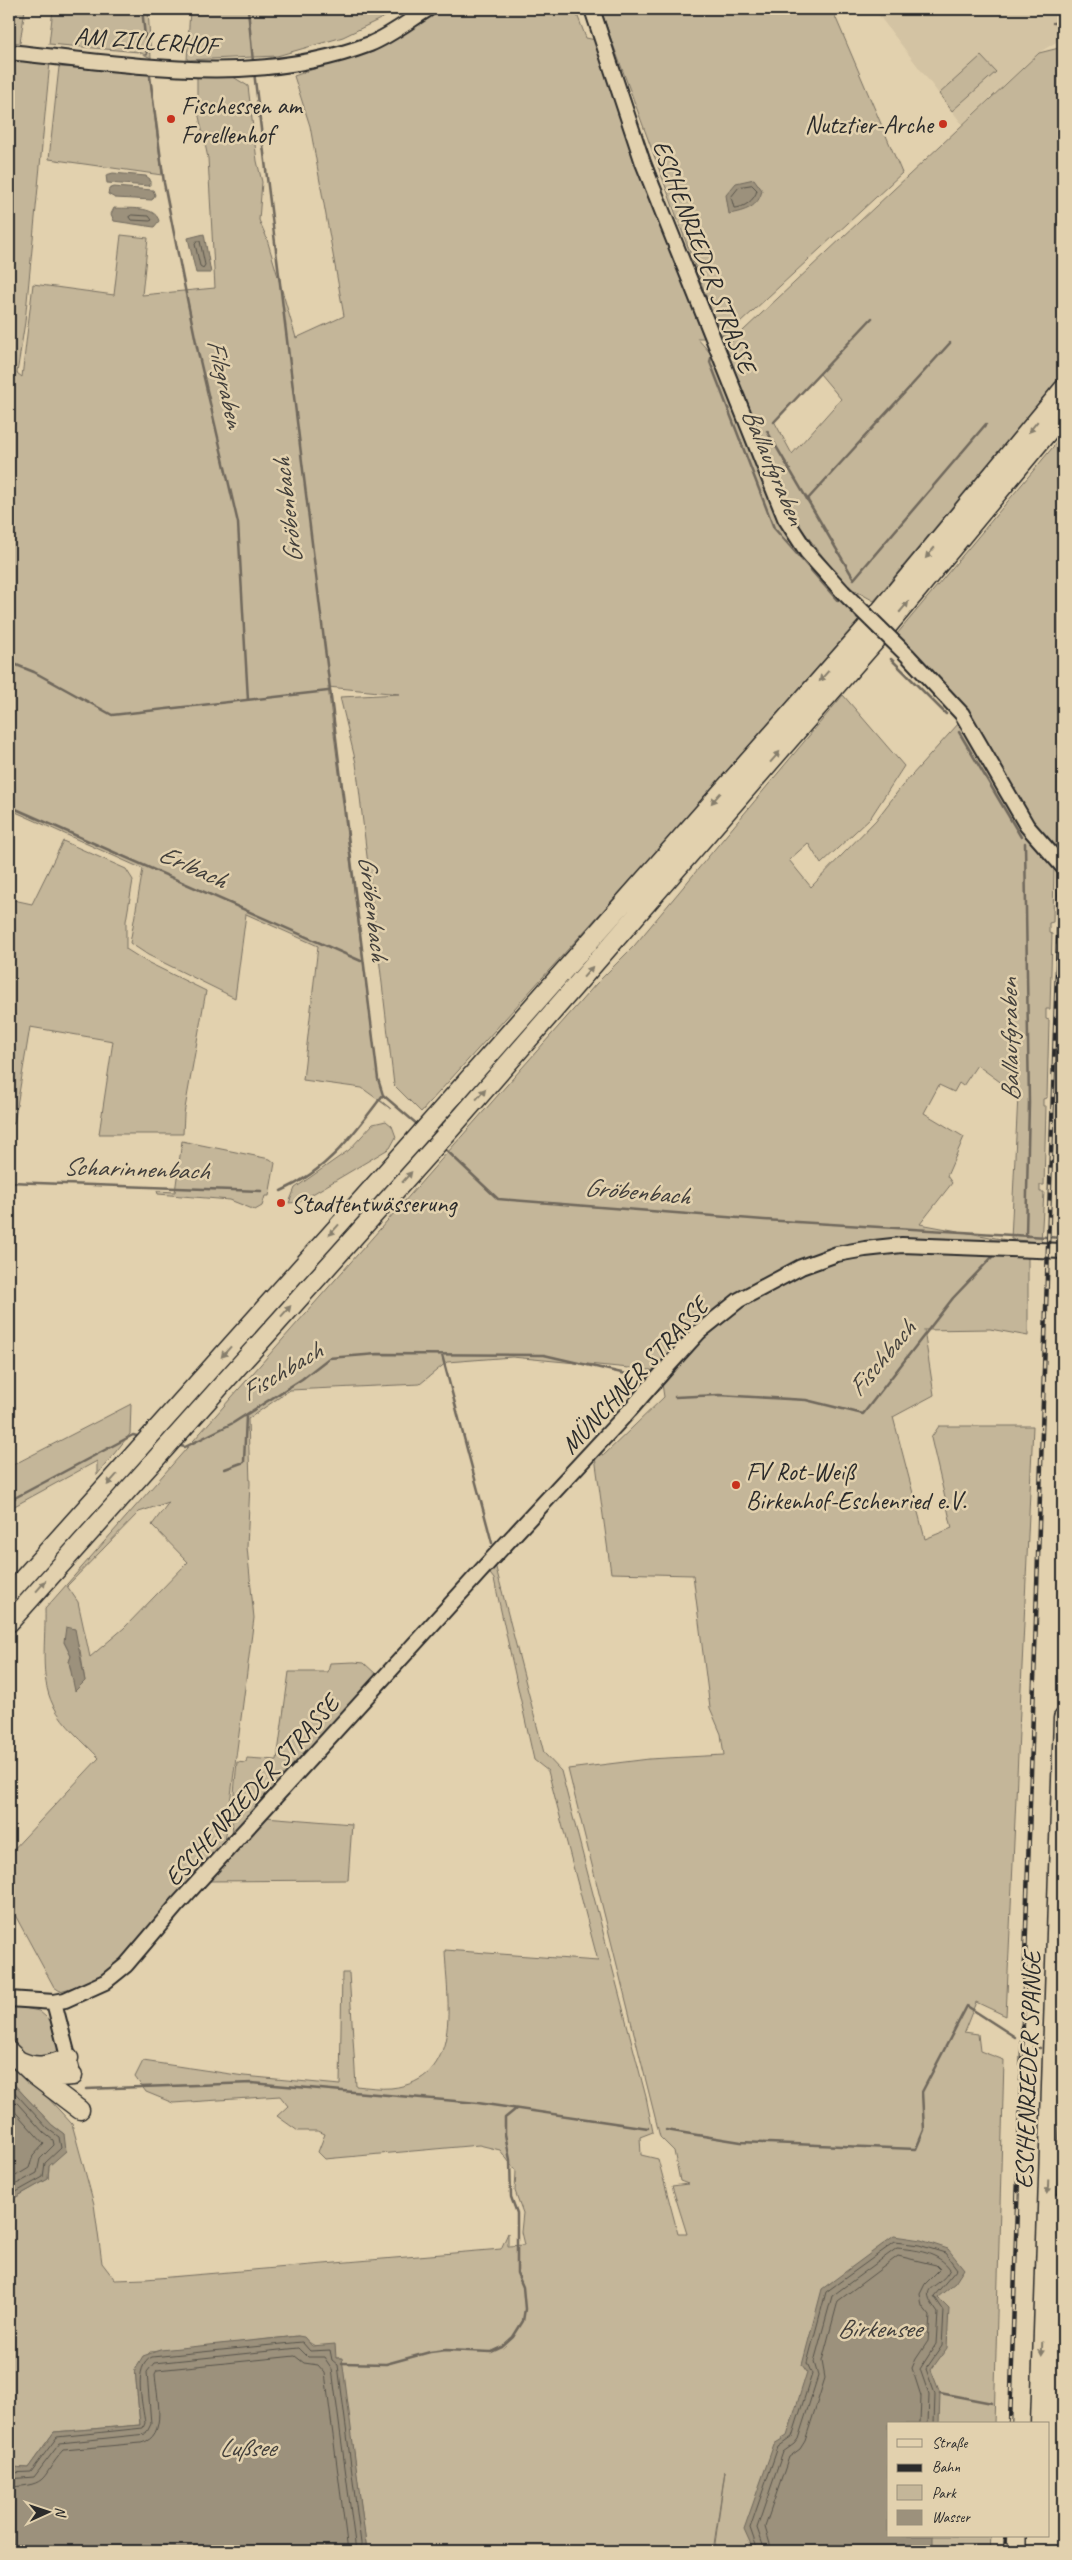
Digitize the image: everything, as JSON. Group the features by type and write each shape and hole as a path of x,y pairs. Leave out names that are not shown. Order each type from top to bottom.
{"highway":[{"path":"9,1623 158,1441 431,1120 864,630 1063,389"},
{"path":"9,1594 158,1441 449,1131 878,638 1063,414"},
{"name":"ESCHENRIEDER SPANGE","path":"1040,2422 1063,1718"},
{"path":"14,2056 31,2066 42,2066 70,2058"},
{"path":"14,2056 34,2075 80,2110"},
{"path":"34,2075 45,2078 73,2076"},
{"name":"ESCHENRIEDER SPANGE","path":"1052,2551 1063,2202"},
{"path":"1036,2538 1036,2551"}],"street":[{"name":"AM ZILLERHOF","path":"9,52 151,67 195,69 281,65 328,56 371,43 428,9"},
{"name":"ESCHENRIEDER STRASSE","path":"592,9 644,163 785,518 807,552 843,592 908,656 962,714 1027,826 1063,867"},
{"name":"MÜNCHNER STRASSE","path":"498,1553 699,1332 739,1300 763,1286 820,1260 846,1252 882,1247 1012,1248 1063,1251"},
{"name":"ESCHENRIEDER STRASSE","path":"9,1999 54,2002 95,1987 126,1965 177,1905 498,1553"},
{"path":"54,2002 70,2058 73,2076"}],"shaded area":[{"path":"882,9 1063,9 1063,38 1038,53 962,124 877,13"}],"green space":[{"path":"9,9 25,9 20,43 9,42"},
{"path":"53,9 148,9 151,58 139,52 49,44"},
{"path":"190,9 401,9 343,37 277,56 187,60"},
{"path":"435,9 575,9 586,38 596,40 607,78 704,338 697,338 711,354 786,534 840,596 858,621 645,864 421,1112 394,1085 356,763 340,697 400,694 328,687 378,1079 383,1095 380,1100 391,1109 362,1088 303,1080 318,946 246,914 235,998 148,955 130,943 143,869 9,809 9,58 50,62 25,322 17,373 22,377 33,284 114,295 121,235 148,238 142,295 215,288 208,158 197,107 197,74 225,72 248,86 257,161 262,182 259,220 266,236 296,338 344,316 310,126 294,76 376,47"},
{"path":"600,9 832,9 902,173 726,336 720,334"},
{"path":"1063,47 1063,373 874,601 845,585 791,515 725,358 728,345 1039,53","holes":["820,374 841,399 792,454 774,421"]},
{"path":"981,56 996,72 952,111 939,94"},
{"path":"59,67 149,72 162,175 49,159"},
{"path":"1063,435 1056,852 1029,819 962,714 892,640"},
{"path":"843,695 904,766 871,817 821,864 808,843 789,860 811,887 876,820 902,786 959,723 1014,819 1054,868 1053,922 1049,923 1049,933 1052,934 1050,1009 1046,1009 1046,1019 1049,1020 1047,1098 1043,1099 1043,1106 1046,1106 1044,1185 1040,1185 1040,1192 1044,1192 1041,1243 1011,1239 1018,1095 977,1065 963,1086 959,1083 954,1092 939,1085 924,1113 964,1137 947,1176 952,1183 920,1224 1012,1241 1012,1247 1028,1248 1028,1336 990,1329 924,1330 934,1395 893,1417 925,1539 952,1528 931,1438 939,1426 1033,1426 1006,2016 976,2002 964,2032 978,2034 980,2051 1004,2060 994,2422 887,2422 887,2538 991,2538 990,2551 714,2551 725,2471 713,2551 367,2551 341,2358 336,2358 298,2336 150,2352 135,2369 140,2425 54,2432 28,2468 11,2467 9,2471 9,2201 48,2179 49,2166 64,2134 52,2125 9,2079 9,2062 50,2092 47,2097 72,2124 94,2204 102,2263 115,2280 501,2249 508,2233 508,2246 524,2245 521,2232 523,2213 515,2191 516,2171 500,2150 479,2145 325,2159 318,2152 325,2134 318,2131 298,2131 277,2116 288,2106 280,2096 173,2103 146,2092 135,2077 143,2061 244,2076 340,2085 342,1973 349,1973 356,2086 391,2088 414,2082 431,2070 441,2055 446,2035 448,2014 445,1950 598,1961 548,1771 534,1760 494,1579 488,1571 495,1564 544,1753 561,1771 646,2097 653,2132 640,2137 641,2155 658,2159 678,2234 687,2234 672,2186 688,2184 680,2181 674,2151 660,2137 568,1769 649,1759 724,1755 721,1734 710,1708 693,1575 611,1573 595,1457 599,1453 604,1455 664,1397 661,1377 651,1370 512,1357 447,1362 420,1384 290,1390 248,1419 250,1484 247,1547 254,1618 225,1842 123,1961 92,1982 60,1991 54,1987 9,1904 9,1854 99,1758 62,1719 53,1705 49,1694 44,1658 45,1609 596,984 634,946","holes":["169,1502 152,1525 188,1562 124,1628 90,1657 78,1602 67,1586 139,1512","64,1642 80,1650 85,1681 76,1690 69,1662 71,1656"]},
{"path":"63,841 126,869 133,880 126,921 126,949 145,961 206,991 184,1114 183,1134 99,1134 113,1041 30,1027 14,1124 9,1123 9,899 32,904"},
{"path":"386,1121 392,1126 396,1137 390,1148 299,1202 289,1203 295,1188 349,1150 373,1124"},
{"path":"182,1141 270,1159 275,1163 269,1196 265,1196 262,1206 255,1210 230,1200 158,1194 157,1191 175,1192"},
{"path":"131,1404 130,1434 97,1475 97,1461 9,1509 9,1493 12,1491 9,1467"},
{"path":"330,1663 364,1663 378,1676 233,1837 232,1814 237,1762 246,1763 247,1758 277,1760 289,1672 328,1672"},
{"path":"265,1817 352,1824 348,1880 206,1881"},
{"path":"9,2005 39,2011 53,2023 59,2043 57,2050 45,2061 9,2048"}],"water":[{"path":"113,173 146,176 150,179 150,186 107,183 106,175"},
{"path":"754,179 762,190 758,201 746,210 729,214 726,195 736,183"},
{"path":"114,187 153,190 155,195 152,200 115,198 108,194 109,189"},
{"path":"114,208 146,210 152,212 159,221 154,227 114,221 111,214"},
{"path":"204,234 211,273 196,273 188,238"},
{"path":"66,1627 75,1629 85,1681 75,1691 69,1662 71,1656 64,1642"},
{"path":"9,2079 52,2125 64,2134 66,2151 49,2166 48,2179 9,2201"},
{"name":"Birkensee","path":"894,2236 921,2240 948,2249 964,2269 955,2283 938,2297 949,2308 947,2348 931,2370 940,2393 939,2422 887,2422 887,2538 933,2538 933,2551 754,2551 744,2529 774,2444 787,2436 807,2372 802,2365 822,2289"},
{"name":"Lußsee","path":"298,2336 304,2337 312,2346 335,2344 336,2358 342,2358 367,2551 9,2551 9,2471 11,2467 28,2468 54,2432 140,2425 135,2369 143,2356 160,2350"}],"waterway":[{"path":"142,9 147,54"},
{"name":"Gröbenbach","path":"248,9 253,62"},
{"name":"Ballaufgraben","path":"600,9 618,64"},
{"path":"1053,23 1060,23 1061,9"},
{"name":"Gröbenbach","path":"254,72 378,1079 383,1095 418,1125"},
{"name":"Filzgraben","path":"150,76 164,183 198,352 238,523 248,700"},
{"name":"Ballaufgraben","path":"643,140 667,205"},
{"path":"774,422 872,318"},
{"path":"807,500 950,343"},
{"name":"Ballaufgraben","path":"711,358 710,362 774,528 838,601"},
{"path":"767,431 854,579 986,424"},
{"name":"Ballaufgraben","path":"891,659 946,714"},
{"path":"9,662 34,672 112,715 328,691"},
{"path":"959,732 1021,837"},
{"name":"Erlbach","path":"9,806 361,961"},
{"name":"Ballaufgraben","path":"1025,843 1029,1103 1026,1236"},
{"name":"Scharinnenbach","path":"281,1191 297,1183 326,1162 350,1137 383,1095"},
{"name":"Gröbenbach","path":"443,1147 498,1199 764,1220 1063,1238"},
{"name":"Scharinnenbach","path":"9,1182 261,1191"},
{"name":"Fischbach","path":"675,1397 719,1395 806,1400 863,1414 953,1298 994,1255"},
{"name":"Fischbach","path":"176,1445 185,1447 233,1423 302,1379 329,1358 377,1354 544,1355 626,1374"},
{"path":"442,1355 492,1543"},
{"path":"225,1469 244,1462 246,1416"},
{"name":"Fischbach","path":"9,1501 133,1435 141,1437"},
{"path":"666,2130 741,2142 916,2149 924,2130 922,2092 967,2006 1015,2037"},
{"path":"1033,2047 1040,2048"},
{"path":"86,2089 252,2083 478,2103 648,2128"},
{"path":"342,2363 386,2364 430,2352 446,2350 491,2352 502,2347 513,2337 523,2321 525,2309 523,2287 517,2273 517,2213 511,2197 510,2160 505,2134 505,2118 516,2109"},
{"path":"940,2393 992,2403"}],"railway":[{"path":"1010,2422 1063,782"},
{"path":"1005,2551 1006,2538"}],"place":[{"name":"Fischessen am Forellenhof","path":"171,119"},
{"name":"Nutztier-Arche","path":"943,124"},
{"name":"Stadtentwässerung","path":"281,1203"},
{"name":"FV Rot-Weiß Birkenhof-Eschenried e.V.","path":"736,1485"}]}
